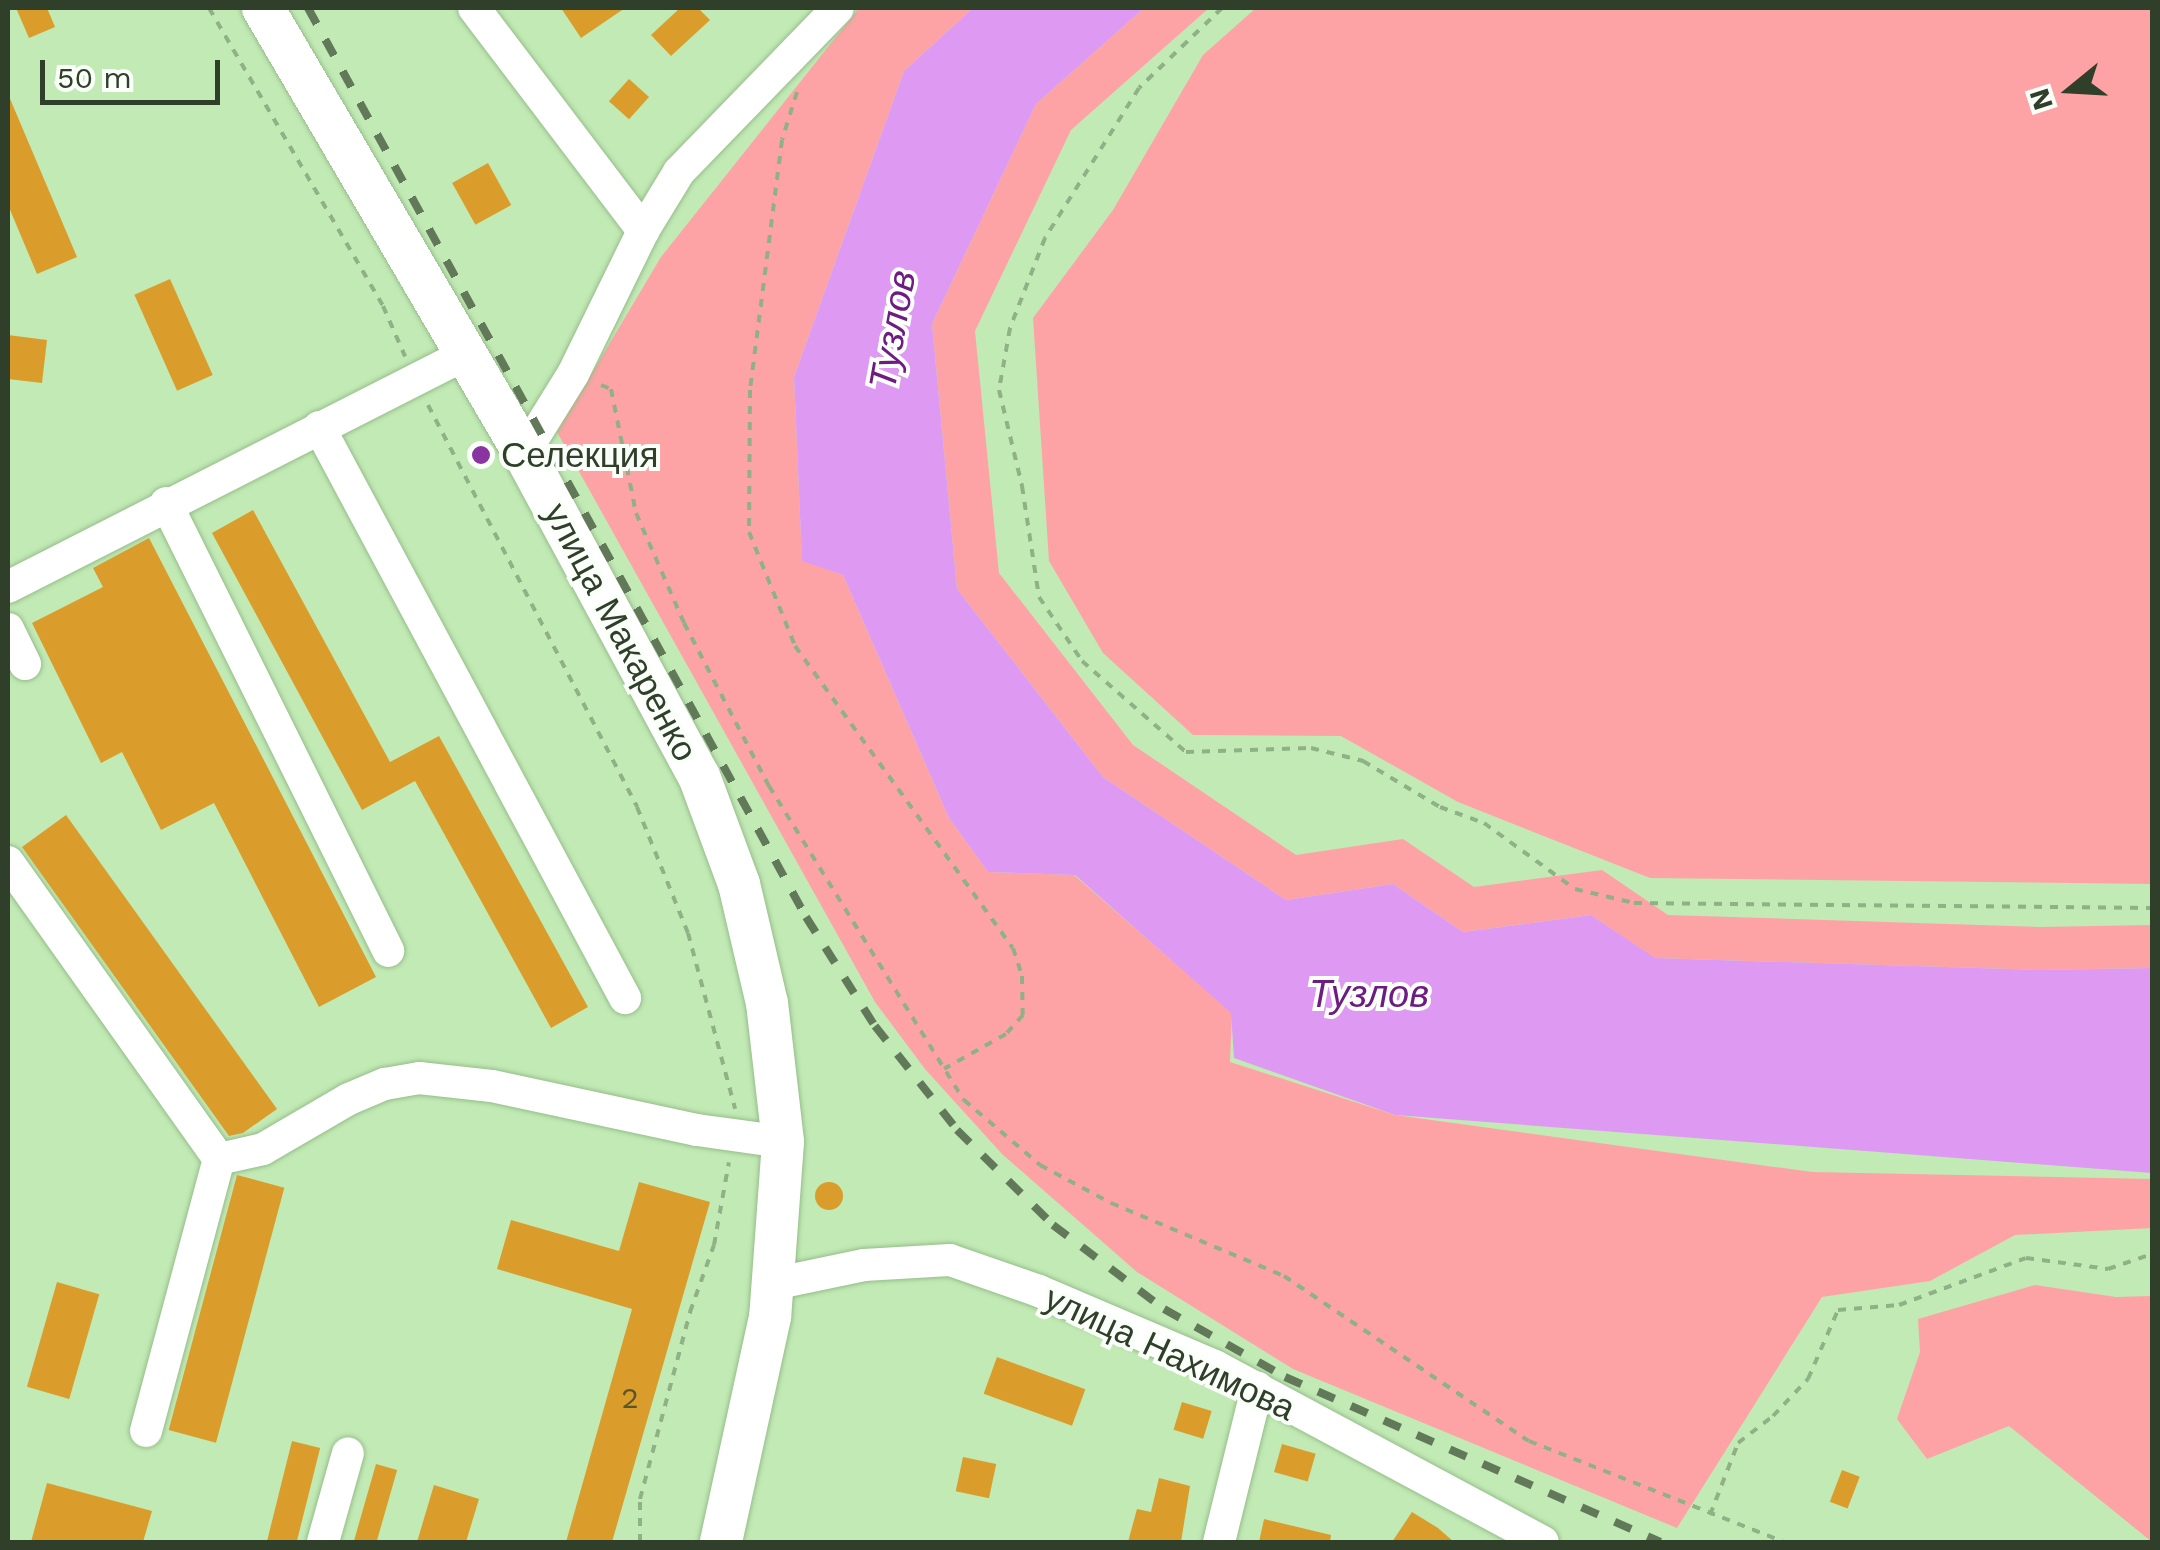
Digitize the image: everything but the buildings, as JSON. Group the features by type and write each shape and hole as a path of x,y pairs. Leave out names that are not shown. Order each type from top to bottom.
{"main road":[{"name":"улица Макаренко","path":"263,8 524,453 699,776 739,884 767,1003 783,1142 770,1318 721,1542"}],"street":[{"path":"474,8 643,231"},
{"path":"524,453 573,374 643,231 679,172 838,8"},
{"path":"8,587 166,503 466,354"},
{"path":"319,426 626,998"},
{"path":"166,503 388,951"},
{"path":"8,629 25,664"},
{"path":"8,862 219,1160"},
{"path":"219,1160 263,1149 350,1099 385,1084 419,1078 492,1086 783,1142"},
{"path":"146,1431 219,1160"},
{"name":"улица Нахимова","path":"773,1284 864,1265 950,1260 1039,1291 1257,1388 1544,1542"},
{"path":"1219,1542 1257,1388"},
{"path":"323,1542 348,1453"}],"path":[{"path":"209,8 338,236 383,306 414,378 636,806 688,933 737,1119 714,1245 690,1312 640,1499 640,1542"},
{"path":"1222,8 1139,88 1045,238 1010,328 999,390 1022,486 1039,597 1082,661 1186,752 1311,748 1364,761 1440,806 1484,823 1575,889 1590,893 1634,903 2152,908"},
{"path":"800,84 782,140 750,390 748,532 795,646 1013,948 1022,976 1023,1015 1006,1034 944,1069"},
{"path":"573,374 611,389 636,513 684,624 769,786 964,1100 1040,1165 1112,1202 1284,1276 1529,1441 1710,1516 1784,1542"},
{"path":"1710,1516 1738,1443 1773,1416 1808,1379 1838,1310 1899,1305 2026,1258 2108,1269 2152,1254"}],"shaded area":[{"path":"859,8 973,8 904,71 794,377 802,560 843,575 949,818 988,872 1074,875 1232,1013 1230,1062 1395,1115 1812,1172 2152,1179 2152,1228 2015,1235 1930,1281 1822,1297 1677,1528 1293,1369 1137,1272 1002,1154 925,1069 875,1002 557,432 661,257"},
{"path":"1144,8 1209,8 1071,130 975,331 999,573 1133,745 1296,855 1403,839 1474,887 1602,870 1668,915 2039,927 2152,925 2152,968 2039,970 1654,958 1591,915 1463,932 1393,884 1286,900 1103,777 957,589 932,324 1036,104"},
{"path":"1256,8 2152,8 2152,884 1650,878 1458,802 1341,736 1193,735 1103,653 1049,561 1033,318 1113,210 1203,55"},
{"path":"2035,1285 2116,1297 2152,1296 2152,1542 2009,1426 1927,1459 1897,1419 1920,1352 1918,1319"}],"water":[{"name":"Тузлов","path":"973,8 1144,8 1036,104 932,324 957,589 1103,777 1286,900 1393,884 1463,932 1591,915 1655,958 2039,970 2152,968 2152,1173 1395,1115 1234,1058 1231,1013 1075,875 988,872 949,818 843,575 802,561 794,377 904,71"}],"railway":[{"path":"308,8 806,917 875,1026 957,1130 1053,1225 1164,1309 1285,1377 1660,1542"}],"place":[{"name":"Селекция","path":"481,455"}]}
